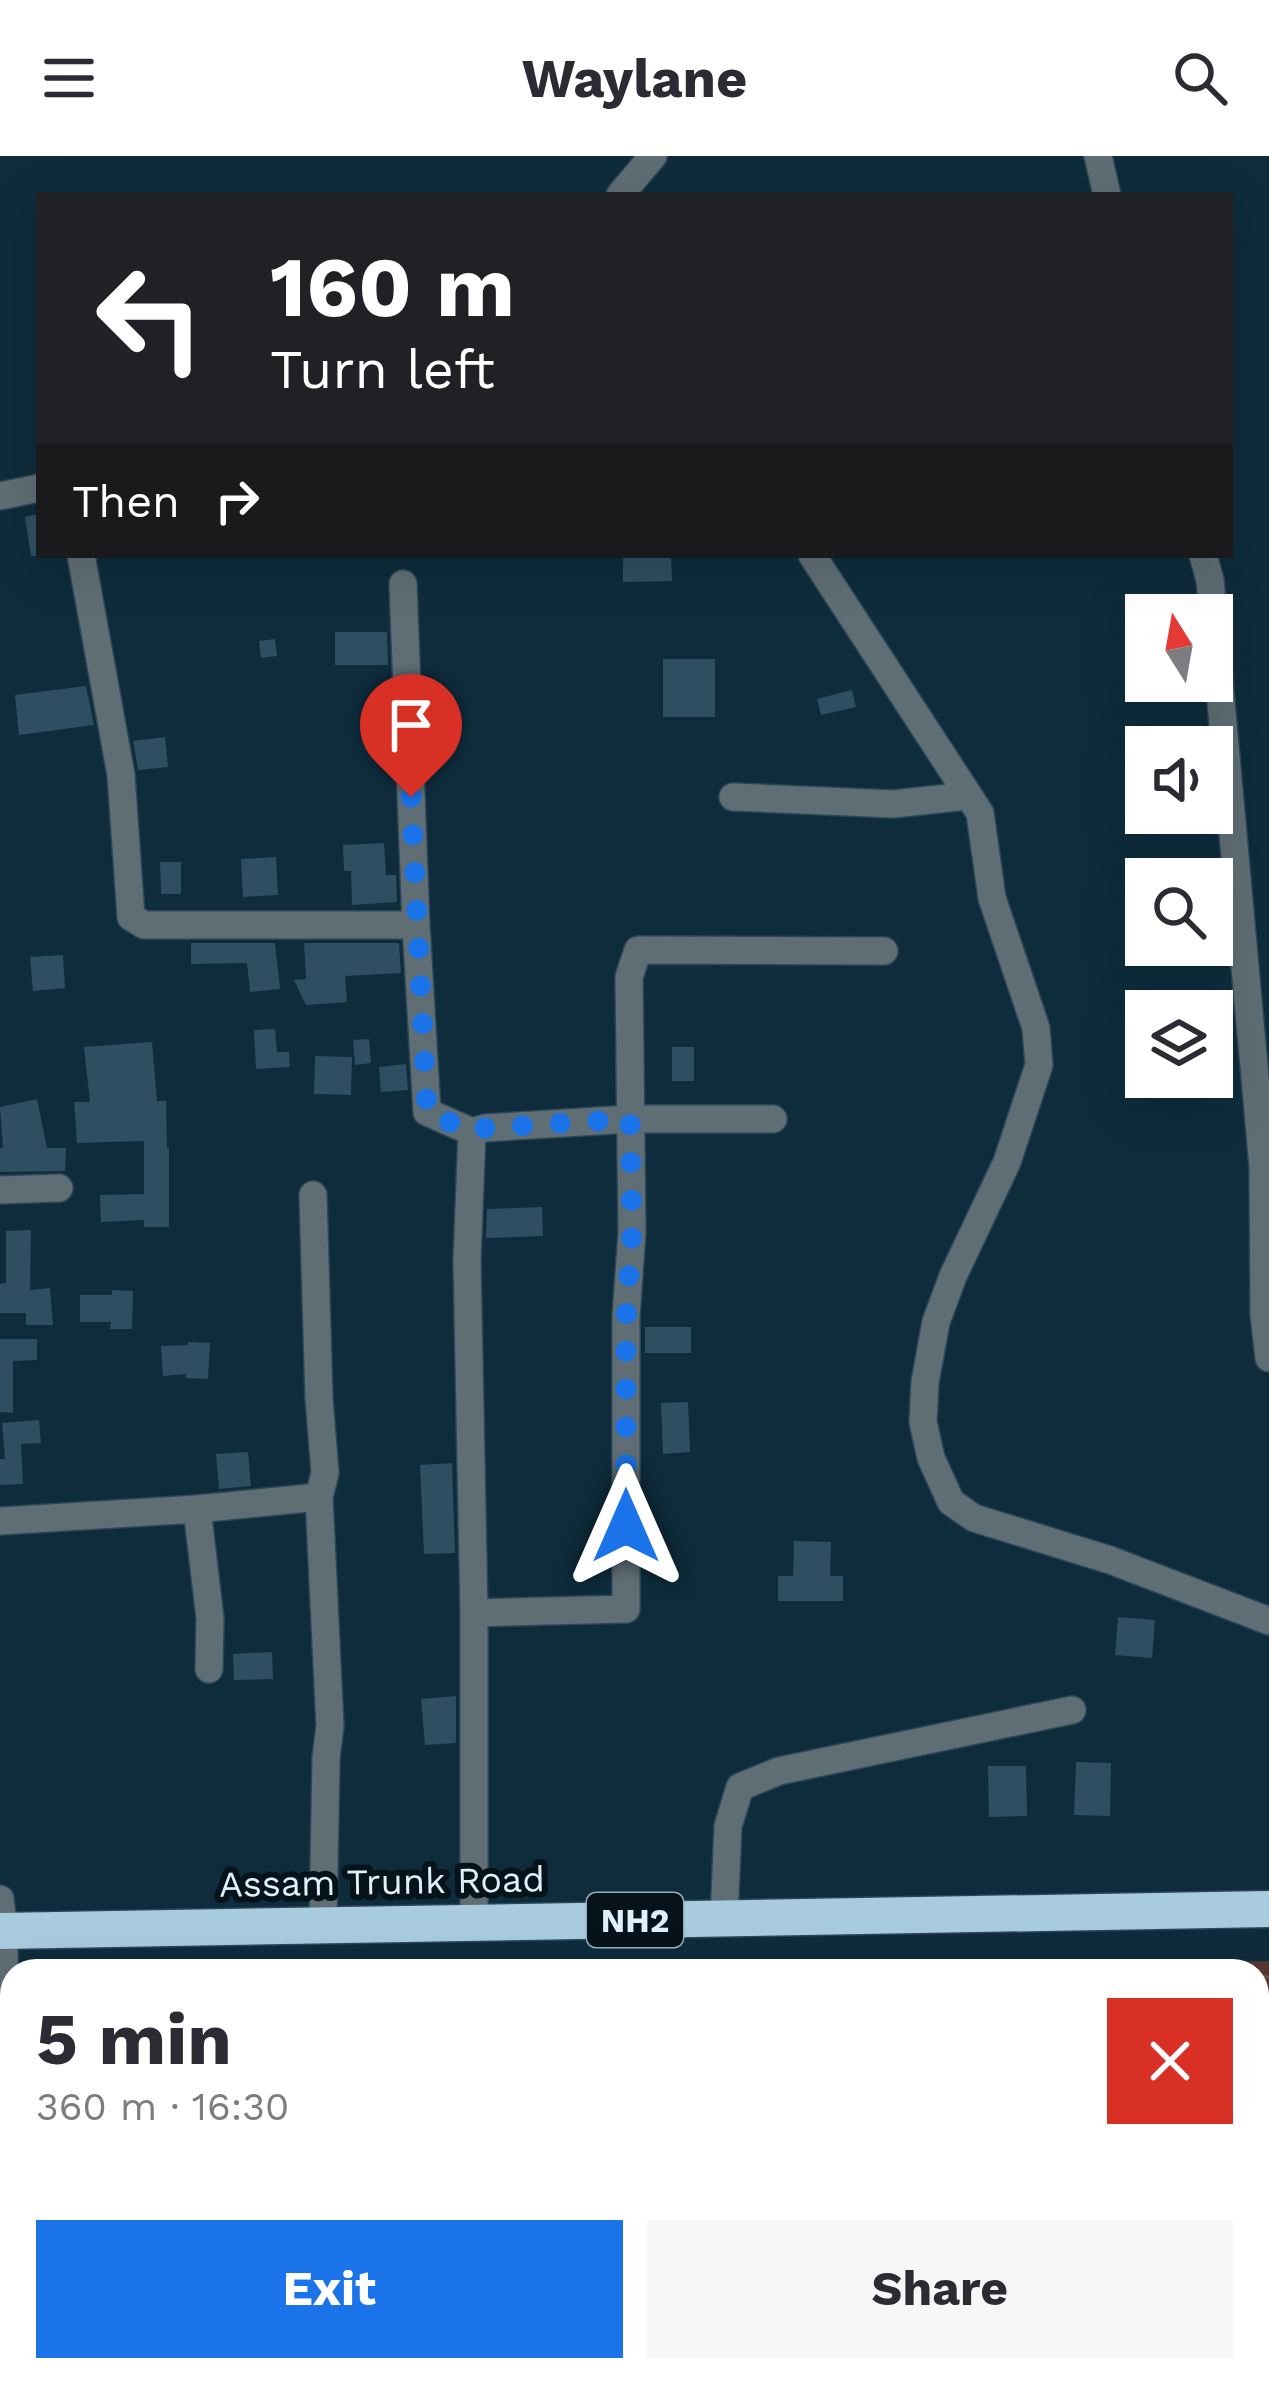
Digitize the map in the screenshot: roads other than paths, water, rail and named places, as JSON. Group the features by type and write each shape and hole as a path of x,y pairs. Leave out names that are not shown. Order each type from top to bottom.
{"highway":[{"name":"Assam Trunk Road","path":"2,1920 323,1925 1269,1909"}],"street":[{"path":"623,192 653,156"},
{"path":"1098,156 1106,192"},
{"path":"0,496 36,489"},
{"path":"82,558 121,776 131,917 144,925 416,926"},
{"path":"814,558 980,813 992,898 1036,1028 1039,1065 1007,1162 952,1276 936,1322 923,1422 931,1458 951,1502 974,1518 1110,1560 1269,1621"},
{"path":"1204,558 1210,580 1263,1166 1264,1316 1269,1358"},
{"path":"403,584 427,1112 472,1132 630,1119 773,1120"},
{"path":"733,797 893,804 967,796"},
{"path":"474,1613 626,1609 626,1318 632,1232 629,977 638,950 884,951"},
{"path":"472,1132 467,1259 474,1923"},
{"path":"0,1190 59,1188"},
{"path":"313,1195 325,1473 319,1497 330,1726 323,1925"},
{"path":"0,1521 197,1510 319,1497"},
{"path":"197,1510 210,1618 209,1669"},
{"path":"724,1918 728,1826 740,1787 779,1771 1072,1710"},
{"path":"2,1920 2,1959"}]}
